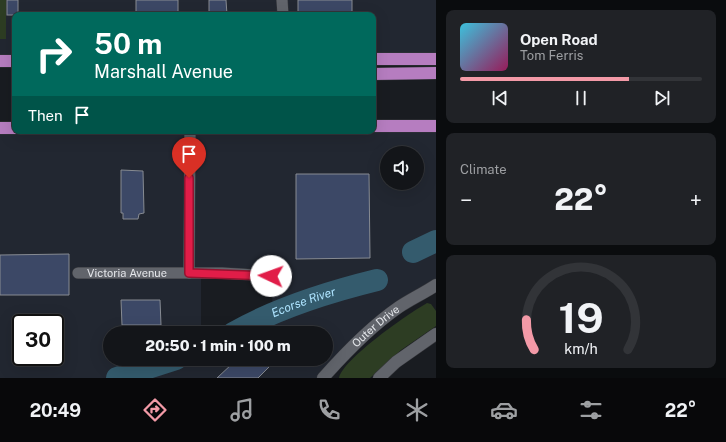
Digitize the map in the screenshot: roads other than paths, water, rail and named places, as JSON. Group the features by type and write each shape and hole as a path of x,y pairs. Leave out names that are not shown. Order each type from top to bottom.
{"main road":[{"path":"376,59 436,59"},
{"path":"0,61 12,61"},
{"path":"376,74 436,73"},
{"path":"376,126 436,126"},
{"path":"0,128 12,128"},
{"name":"Outer Drive","path":"323,378 346,351 371,328 399,308 434,291"},
{"path":"379,378 396,362 436,334"}],"street":[{"path":"282,0 283,12"},
{"path":"189,273 190,134"},
{"name":"Victoria Avenue","path":"78,273 189,273 271,276"}],"waterway":[{"name":"Ecorse River","path":"413,252 436,241"},
{"name":"Ecorse River","path":"246,326 285,308 340,290 377,280"},
{"name":"Ecorse River","path":"117,378 154,366"}]}
